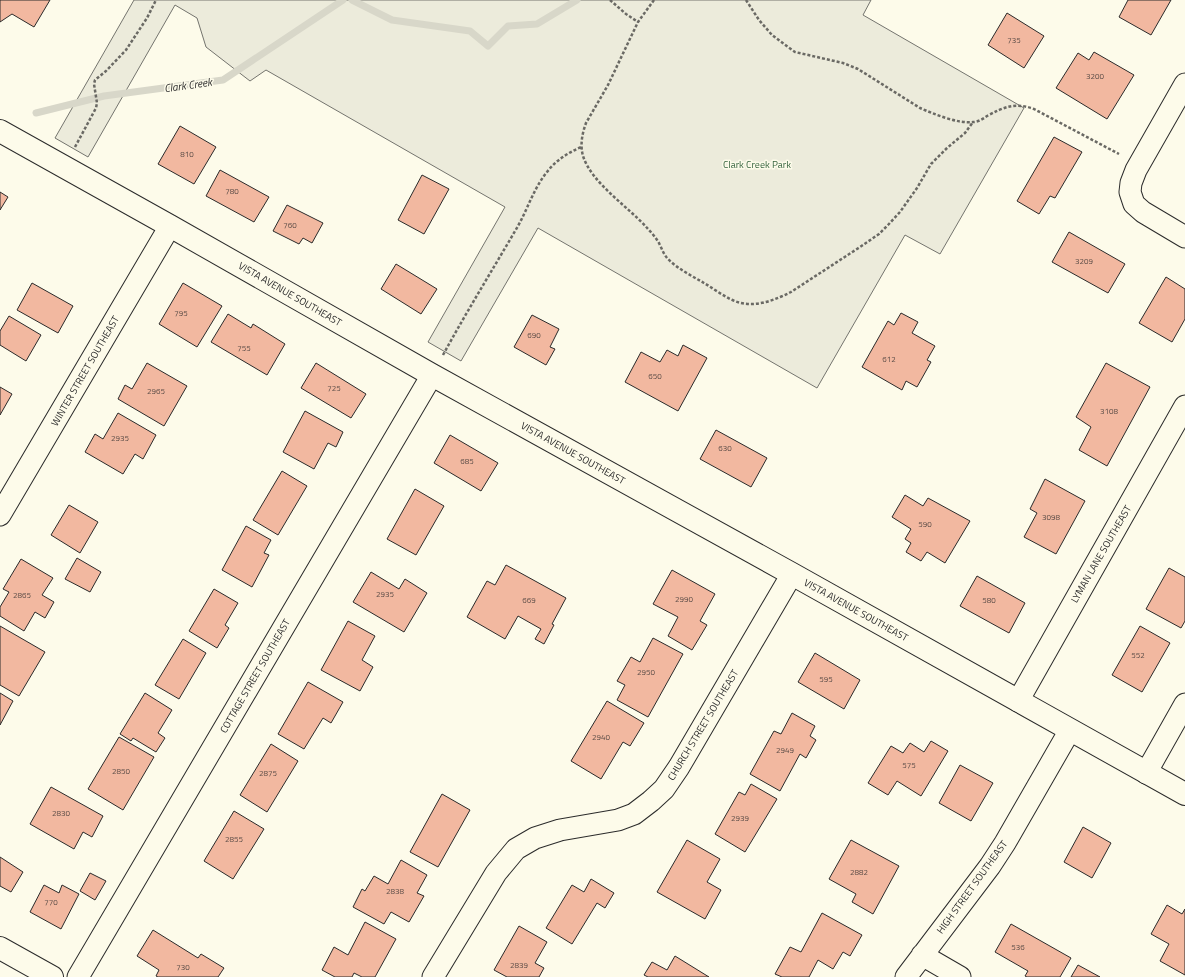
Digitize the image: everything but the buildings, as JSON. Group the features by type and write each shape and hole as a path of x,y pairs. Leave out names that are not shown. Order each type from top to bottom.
{"main road":[{"name":"VISTA AVENUE SOUTHEAST","path":"0,131 170,226 432,376 792,574 1185,794"},
{"path":"0,948 52,977"}],"street":[{"path":"1185,84 1138,166 1131,182 1130,192 1134,204 1143,212 1185,237"},
{"name":"WINTER STREET SOUTHEAST","path":"0,515 170,226"},
{"name":"COTTAGE STREET SOUTHEAST","path":"78,977 432,376"},
{"name":"LYMAN LANE SOUTHEAST","path":"1018,701 1185,406"},
{"name":"CHURCH STREET SOUTHEAST","path":"433,977 496,873 516,849 536,838 560,830 618,820 634,814 664,789 679,767 792,574"},
{"path":"1146,773 1185,704"},
{"name":"HIGH STREET SOUTHEAST","path":"906,977 1001,849 1070,730"},
{"path":"922,955 960,977"}],"path":[{"path":"64,167 93,114 97,103 94,84 95,80 126,50 147,18 156,0"},
{"path":"610,0 638,22"},
{"path":"654,0 638,22 608,85 586,123 581,147 583,156 587,166 614,197 654,236 668,259 727,297 740,303 755,304 783,296 879,234 900,212 917,188 931,164 965,133 973,122"},
{"path":"746,0 772,35 795,52 847,64 858,69 920,108 931,113 949,119 973,122 981,120 1009,106 1018,105 1027,107 1034,109 1116,152 1138,166"},
{"path":"432,376 520,222 540,182 555,164 571,151 581,147"}],"green space":[{"name":"Clark Creek Park","path":"134,0 871,0 863,15 1024,108 940,254 905,235 817,388 538,228 461,361 428,342 505,207 266,70 250,81 206,47 197,18 175,5 88,157 55,138"}],"waterway":[{"name":"Clark Creek","path":"36,113 104,96 223,80 343,0"},
{"name":"Clark Creek","path":"352,0 392,20 470,31 488,46 508,26 537,24 577,0"}]}
